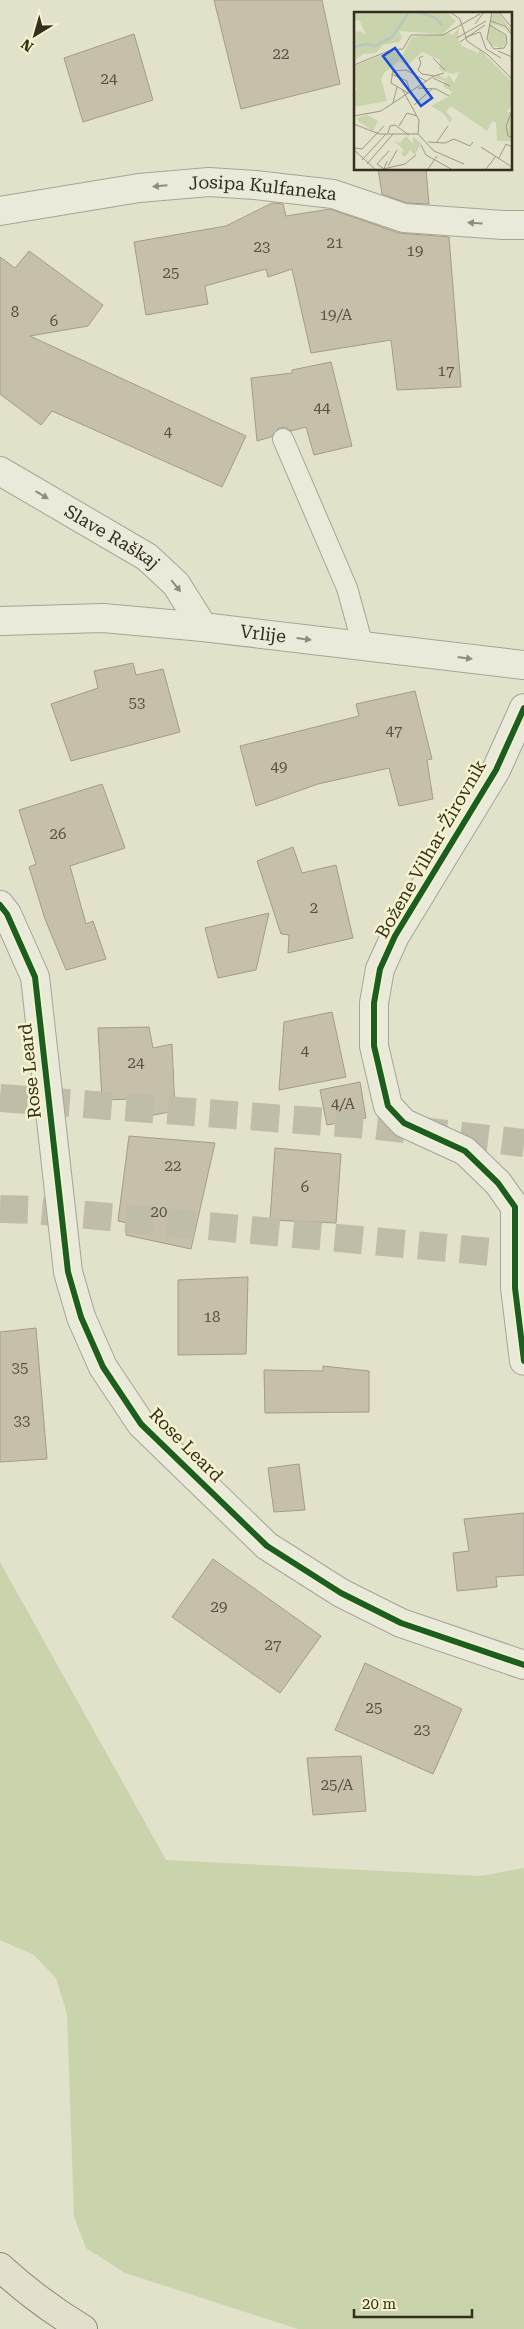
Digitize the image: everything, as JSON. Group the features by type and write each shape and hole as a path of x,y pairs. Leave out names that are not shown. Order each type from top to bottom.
{"main road":[{"path":"0,2267 21,2287 83,2329"}],"street":[{"name":"Josipa Kulfaneka","path":"0,211 139,188 209,182 255,184 333,194 404,218 524,225"},
{"name":"Slave Raškaj","path":"0,471 146,557 176,584 203,627"},
{"name":"Vrlije","path":"0,621 103,618 203,627 524,665"},
{"name":"Božene Vilhar-Žirovnik","path":"524,708 496,770 395,936 380,969 374,1003 374,1046 388,1106 404,1123 465,1151 498,1182 516,1206 515,1288 524,1361"},
{"name":"Rose Leard","path":"0,905 7,914 35,977 68,1272 82,1317 103,1367 141,1424 267,1546 341,1593 401,1623 524,1665"}],"lane":[{"path":"283,439 347,588 363,646"}],"green space":[{"path":"0,1562 166,1860 481,1876 524,1868 524,2329 298,2329 125,2273 86,2248 74,2217 67,2014 56,1978 34,1955 0,1940"}],"building":[{"path":"214,0 322,0 340,84 241,109"},
{"path":"134,34 153,100 83,122 64,58"},
{"path":"378,170 426,170 429,204 407,203 382,194"},
{"path":"272,203 283,204 286,216 330,209 399,233 449,237 461,387 397,390 391,340 311,353 292,269 268,277 266,269 205,286 208,304 146,315 134,242 226,226"},
{"path":"29,251 103,305 88,326 30,336 246,436 222,487 52,411 41,425 0,394 0,257 15,268"},
{"path":"331,362 352,446 314,455 306,427 291,431 285,427 279,428 271,437 257,441 251,378 292,373 292,370"},
{"path":"133,663 136,675 163,669 180,732 71,761 51,704 98,688 94,671"},
{"path":"415,691 432,759 427,760 433,799 399,806 389,768 318,784 256,806 240,746 359,716 356,704"},
{"path":"102,784 125,848 70,866 86,924 93,921 106,959 66,970 45,919 29,867 36,864 19,810"},
{"path":"293,847 302,873 336,865 353,938 288,953 289,935 281,934 257,861"},
{"path":"269,913 256,970 218,978 205,928"},
{"path":"332,1012 346,1077 279,1090 284,1022"},
{"path":"149,1027 153,1048 172,1044 175,1111 127,1120 131,1099 102,1100 98,1028"},
{"path":"360,1082 366,1118 327,1125 320,1090"},
{"path":"129,1136 215,1143 191,1249 126,1235 128,1223 118,1221"},
{"path":"275,1148 341,1154 336,1223 270,1220"},
{"path":"248,1277 246,1354 178,1355 178,1280"},
{"path":"36,1328 47,1459 0,1462 0,1332"},
{"path":"323,1366 369,1371 369,1412 265,1413 264,1370 323,1371"},
{"path":"299,1464 305,1510 274,1512 268,1468"},
{"path":"524,1513 524,1575 496,1577 497,1587 457,1591 453,1553 469,1551 464,1519"},
{"path":"213,1559 321,1636 280,1693 172,1617"},
{"path":"365,1663 462,1709 433,1774 335,1730"},
{"path":"361,1756 366,1811 313,1815 307,1758"}],"tunnel":[{"path":"0,1098 369,1125 524,1143"},
{"path":"0,1209 33,1210 524,1255"}],"cycle path":[{"path":"524,708 496,770 395,936 380,969 374,1003 374,1046 388,1106 404,1123 465,1151 498,1183 515,1207 515,1288 524,1361"},
{"path":"0,905 7,914 35,977 68,1272 81,1317 103,1367 141,1424 267,1546 341,1593 401,1623 524,1665"}]}
